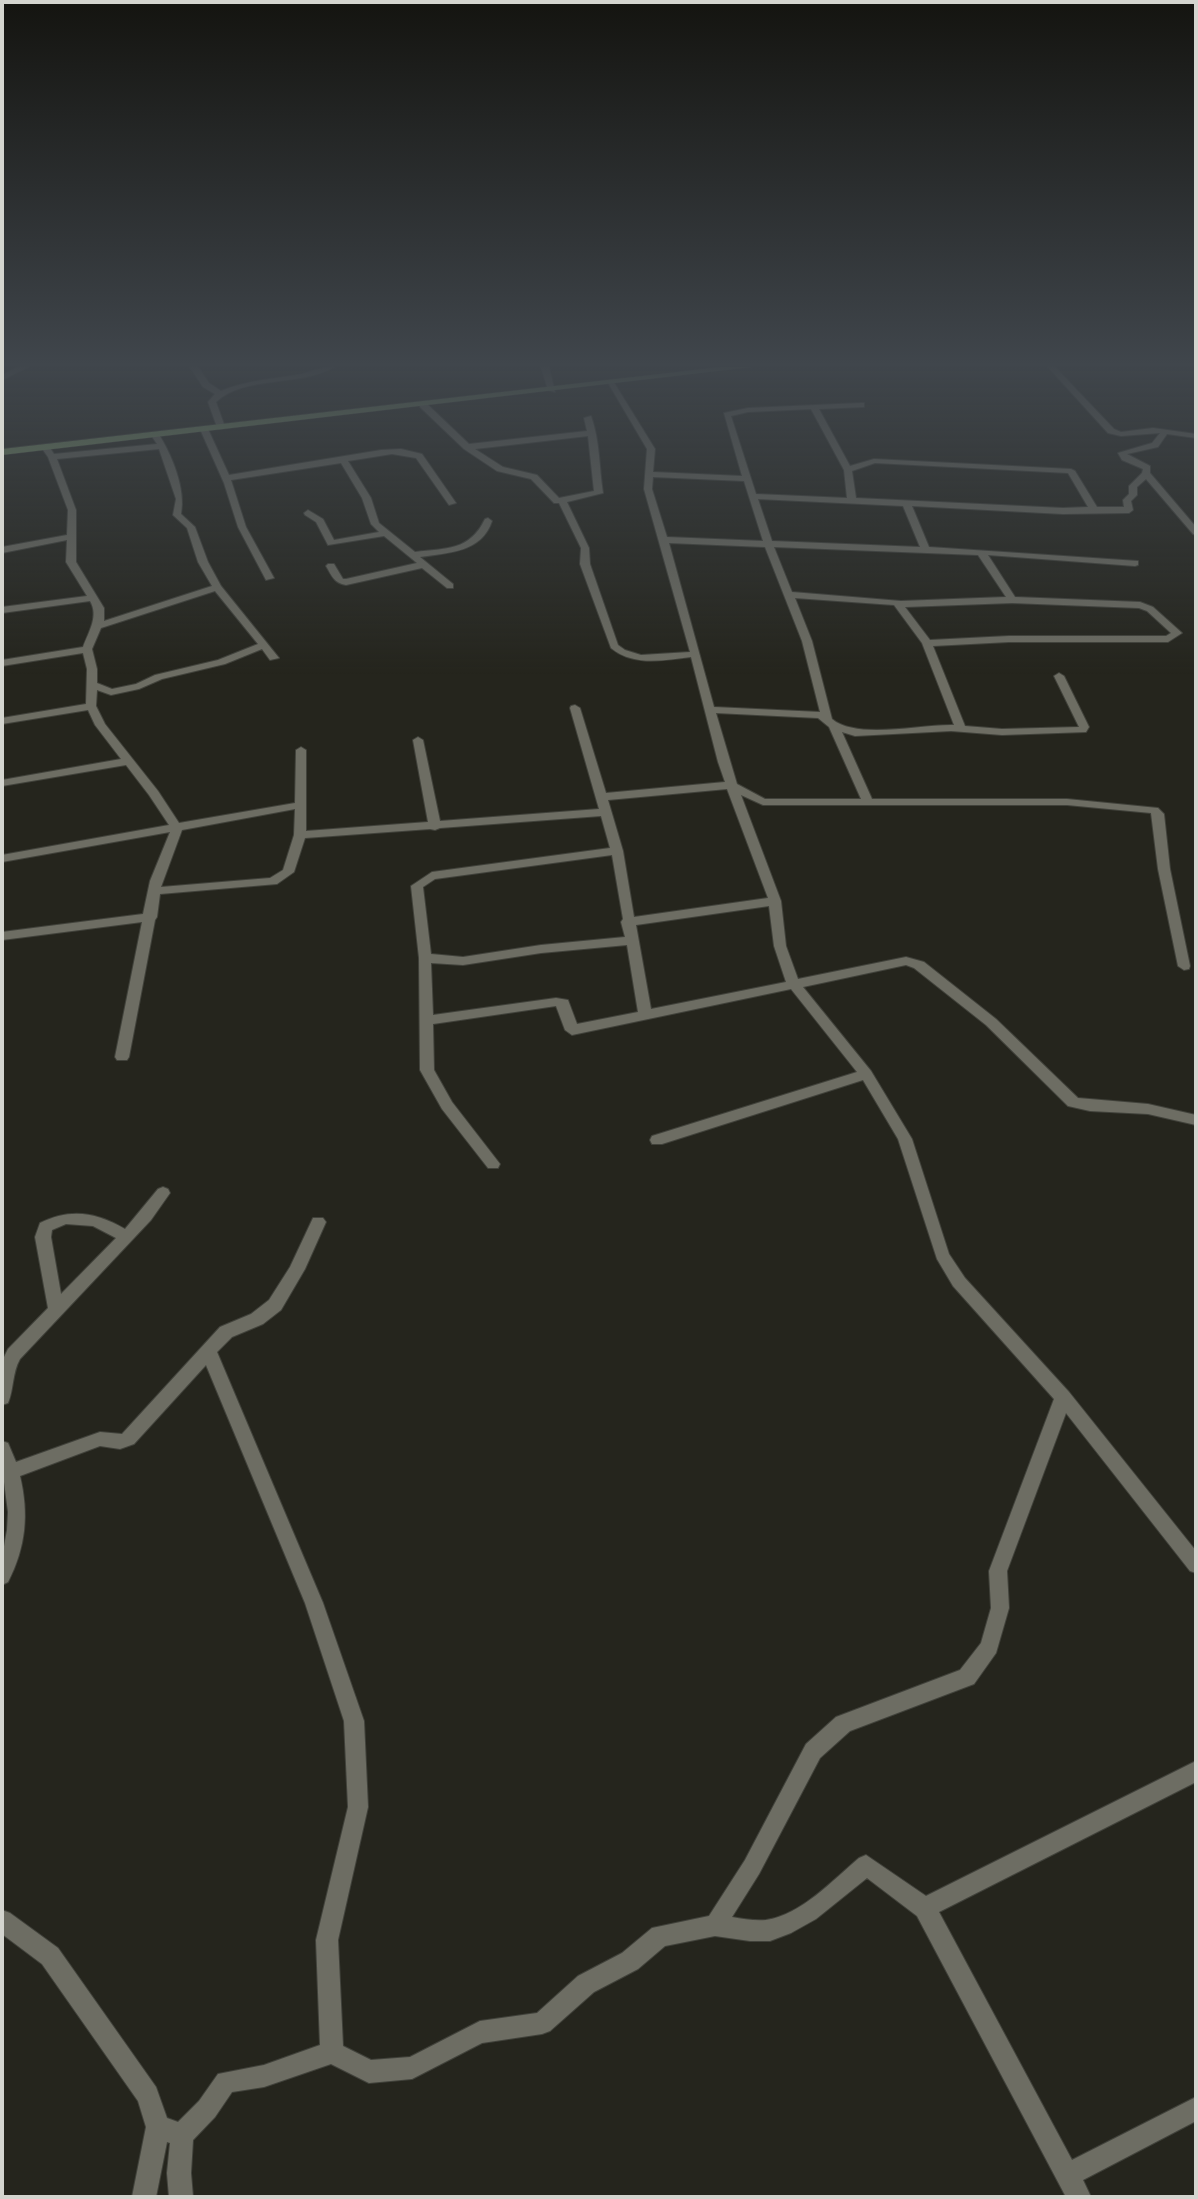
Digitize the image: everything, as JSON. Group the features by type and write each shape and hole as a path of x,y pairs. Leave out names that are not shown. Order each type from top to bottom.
{"street":[{"path":"57,470 72,510 74,528 71,537 71,562 99,608 97,626 87,649 91,706 100,725 154,793 177,829"},
{"path":"170,470 180,499 177,516 191,527 203,562 217,587 274,658"},
{"path":"221,470 242,527 270,578"},
{"path":"225,478 280,470"},
{"path":"350,470 374,514 375,524 450,586"},
{"path":"429,470 452,503"},
{"path":"503,470 534,477 554,500 562,501 599,493 596,470"},
{"path":"649,470 648,489 732,785 775,901 780,946 793,983 866,1074 905,1139 942,1255 959,1282 1063,1397 1196,1566"},
{"path":"744,470 755,496 768,544 807,641 830,722 867,800"},
{"path":"848,470 852,501"},
{"path":"1044,470 1071,471 1093,506 1094,509 1091,510"},
{"path":"755,496 1127,511 1127,500 1133,495 1133,486 1146,474 1147,470"},
{"path":"649,474 747,478"},
{"path":"1146,474 1174,501 1177,510 1196,531"},
{"path":"562,501 585,548 587,571 614,646 619,653 643,657 696,653"},
{"path":"907,504 925,550"},
{"path":"308,513 320,521 331,543 386,533"},
{"path":"414,555 477,541 487,531 488,521"},
{"path":"2,550 71,537"},
{"path":"663,540 981,552 1135,563"},
{"path":"981,552 1012,600"},
{"path":"331,566 340,581 346,582 422,565"},
{"path":"97,626 217,587"},
{"path":"788,595 892,600 900,604 1012,600 1140,605 1150,609 1177,634 1168,639 1009,639 927,643"},
{"path":"2,610 91,598"},
{"path":"900,604 927,643 961,729"},
{"path":"91,684 111,692 139,687 159,677 222,662 262,646"},
{"path":"2,663 87,649"},
{"path":"710,710 821,715 847,732 864,733 961,729 1002,733 1082,730 1084,727 1059,676"},
{"path":"2,721 91,706"},
{"path":"575,708 617,851 645,1015"},
{"path":"418,740 435,827"},
{"path":"154,891 273,881 288,872 300,835 301,750"},
{"path":"2,783 127,761"},
{"path":"603,797 732,785 762,802 1067,802 1154,810 1158,814 1164,869 1184,966"},
{"path":"2,859 300,805"},
{"path":"300,835 435,827 607,812"},
{"path":"122,1057 154,891 177,829"},
{"path":"493,1164 447,1105 427,1070 425,958 417,886 421,880 432,876 617,851"},
{"path":"628,922 775,901"},
{"path":"2,936 151,917"},
{"path":"425,958 463,961 541,948 632,940"},
{"path":"425,1021 556,1002 563,1003 572,1030 906,961 919,965 991,1022 1073,1102 1086,1107 1119,1106 1176,1113 1196,1120"},
{"path":"656,1140 866,1074"},
{"path":"2,1398 6,1369 14,1354 126,1237 163,1193"},
{"path":"57,1309 43,1237 45,1227 58,1219 80,1217 109,1225 126,1237"},
{"path":"6,1472 100,1439 120,1442 128,1439 226,1332 257,1319 275,1305 318,1222"},
{"path":"209,1352 314,1603 354,1721 358,1807 327,1940 332,2052"},
{"path":"715,1925 752,1867 813,1751 843,1724 967,1677 989,1647 1000,1608 998,1571 1063,1397"},
{"path":"2,1448 14,1546 2,1576"},
{"path":"925,1908 1196,1771"},
{"path":"181,2197 179,2173 182,2136 208,2109 226,2082 264,2076 332,2052 369,2072 412,2068 480,2032 542,2023 586,1984 630,1961 660,1936 715,1925 768,1931 796,1919 845,1885 866,1865 925,1908 1079,2197"},
{"path":"2,1921 50,1956 148,2095 159,2127 144,2197"},
{"path":"1068,2175 1196,2109"},
{"path":"159,2127 182,2136"}]}
